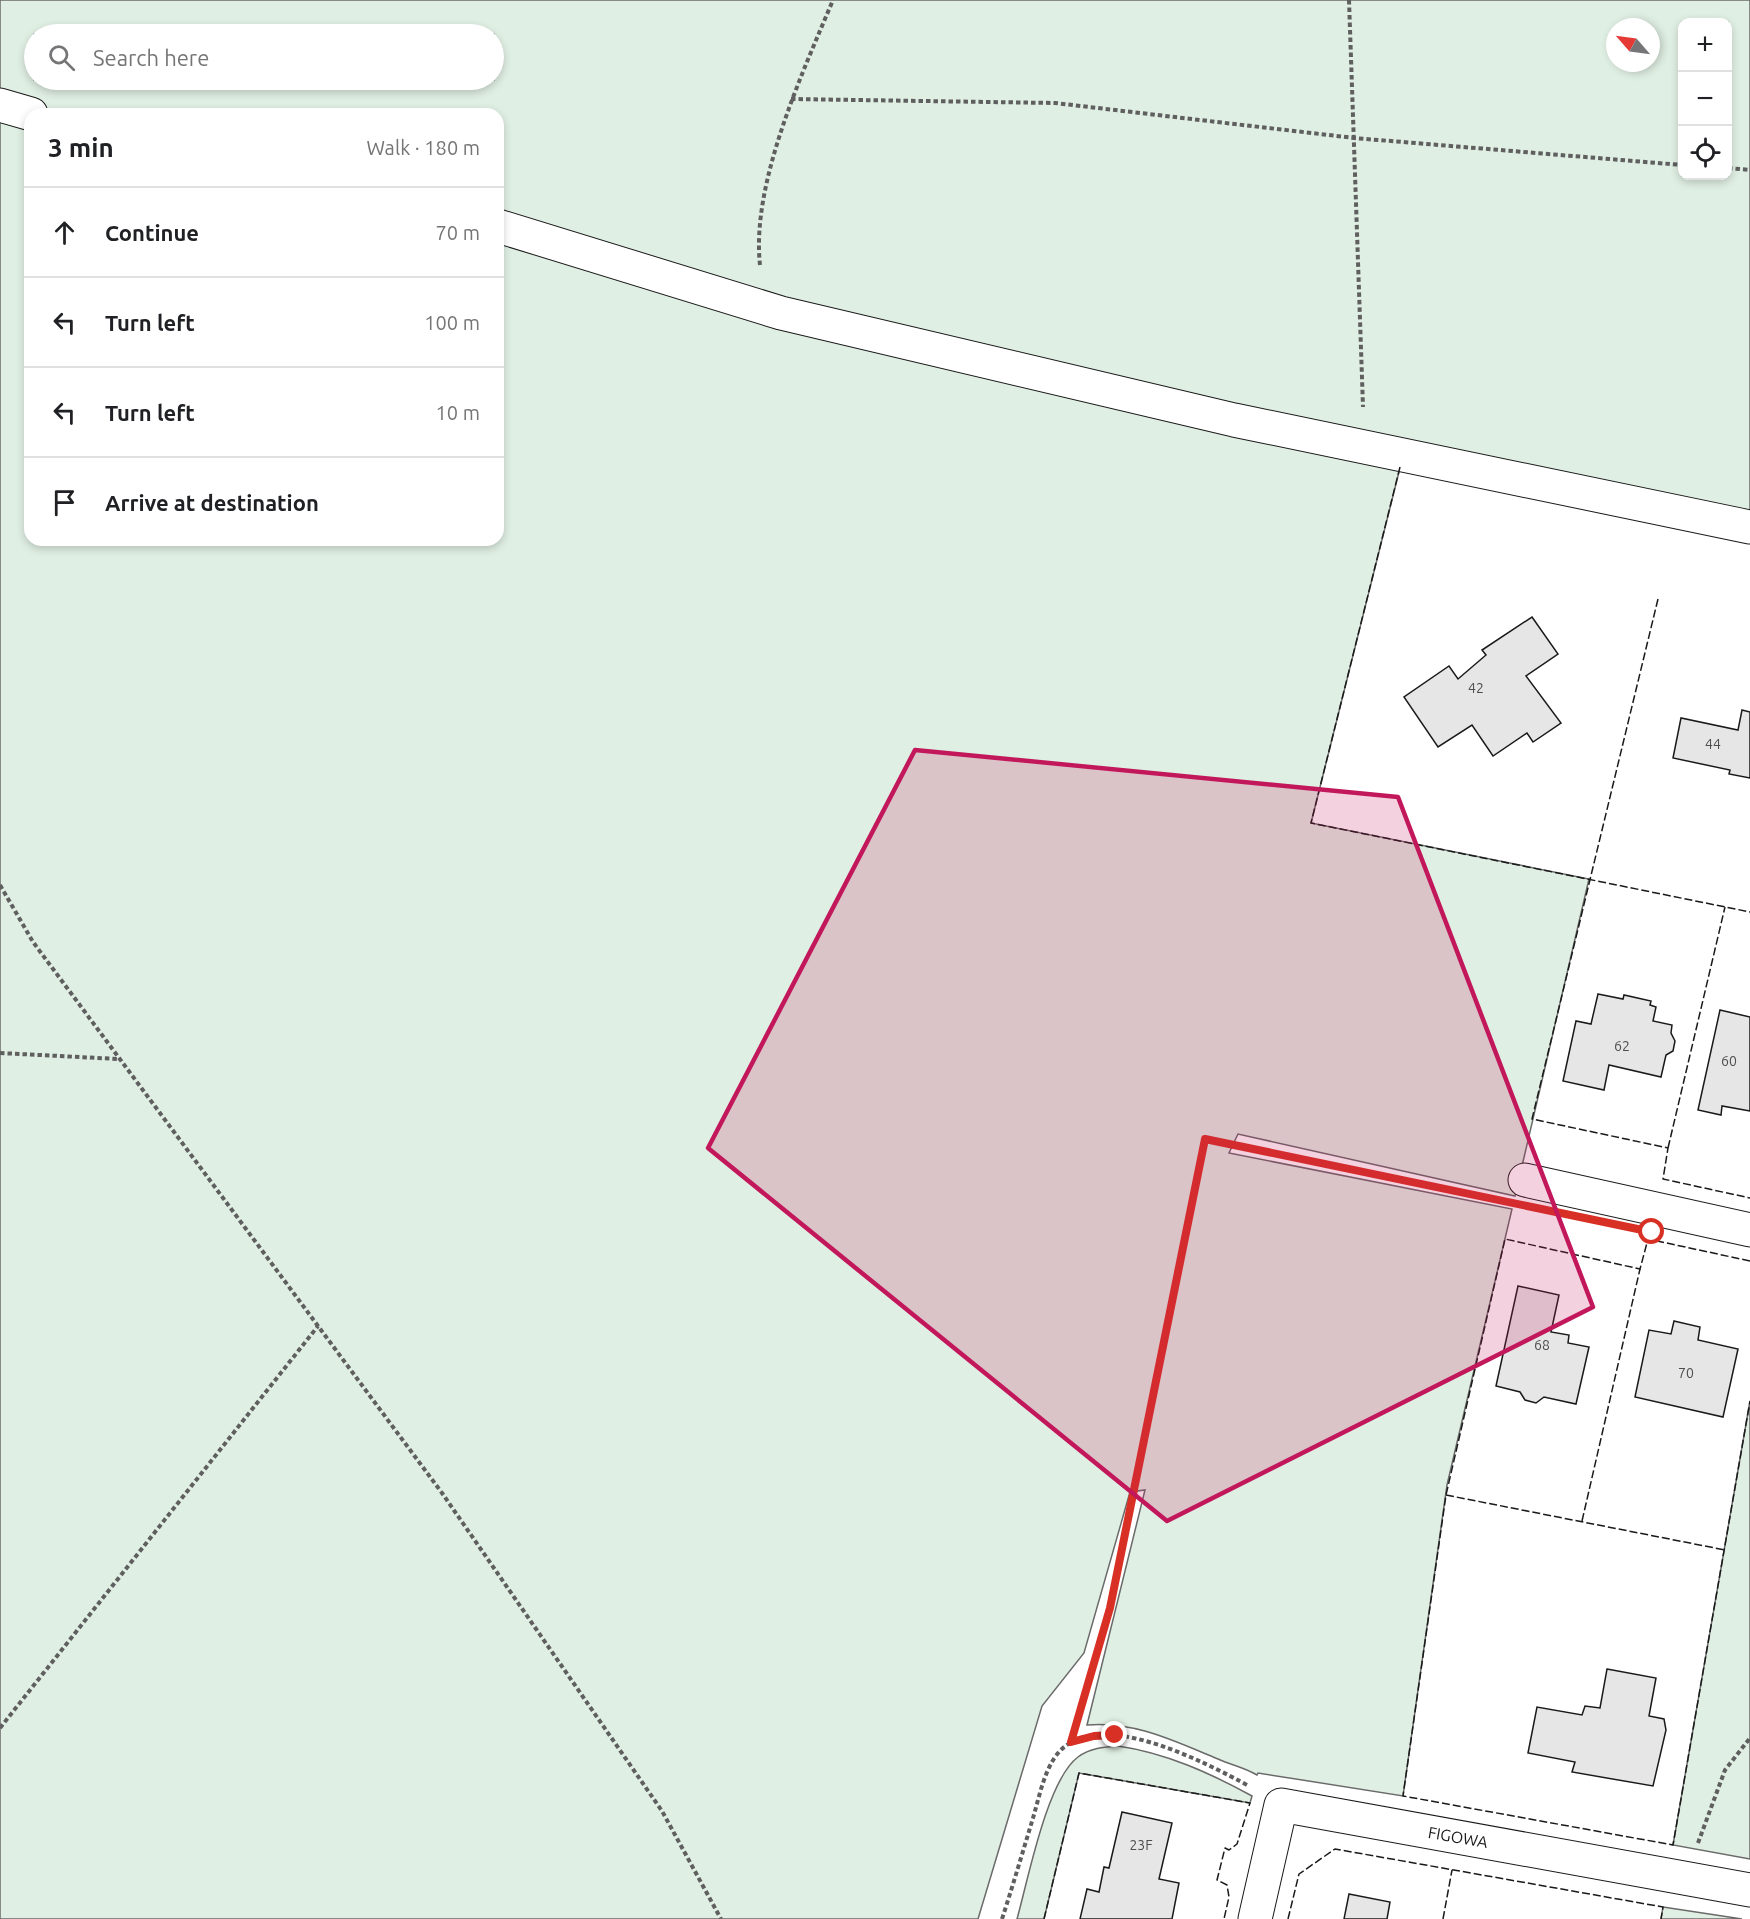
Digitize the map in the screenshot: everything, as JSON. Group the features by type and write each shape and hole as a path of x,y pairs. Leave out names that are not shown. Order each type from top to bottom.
{"street":[{"path":"0,105 24,112"},
{"path":"504,228 781,313 1234,420 1750,527"},
{"path":"1514,1191 1750,1230"},
{"path":"1255,1919 1281,1805"},
{"name":"FIGOWA","path":"1281,1805 1750,1890"}],"path":[{"path":"781,313 759,264 762,202 791,99 833,0"},
{"path":"1349,0 1364,448"},
{"path":"791,99 1055,103 1354,138 1678,165"},
{"path":"1732,168 1750,170"},
{"path":"0,885 33,942 442,1493 662,1811 721,1919"},
{"path":"0,1053 120,1059"},
{"path":"1071,1742 1110,1608 1205,1139 1514,1191"},
{"path":"0,1728 319,1326"},
{"path":"1002,1919 1044,1780 1056,1755 1071,1742 1101,1735 1140,1739 1219,1770 1281,1805"},
{"path":"1697,1845 1725,1770 1750,1738"}],"highlighted area":[{"path":"915,750 1398,797 1593,1307 1167,1521 708,1148"}],"green space":[{"path":"0,0 1750,0 1750,515 1407,440 1311,823 1589,879 1515,1196 1238,1134 1229,1153 1512,1209 1447,1485 1403,1796 1258,1773 1257,1775 1138,1729 1087,1725 1145,1490 1130,1492 1084,1653 1042,1706 978,1919 0,1919"},
{"path":"1750,1401 1750,1859 1673,1845"},
{"path":"1118,1746 1170,1759 1204,1772 1252,1796 1250,1803 1079,1773 1044,1919 1017,1919 1048,1808 1067,1769 1078,1757 1087,1752"},
{"path":"1663,1907 1742,1919 1661,1919"}],"building":[{"path":"1532,617 1558,654 1526,676 1561,723 1533,742 1527,733 1493,756 1472,725 1438,747 1404,697 1449,666 1458,679 1486,655 1482,650"},
{"path":"1742,710 1750,712 1750,778 1729,774 1730,770 1673,758 1681,718 1738,730"},
{"path":"1598,994 1623,999 1624,995 1651,1001 1650,1005 1656,1007 1653,1021 1672,1025 1671,1033 1675,1041 1673,1051 1666,1055 1661,1077 1609,1065 1604,1090 1563,1081 1576,1021 1591,1024"},
{"path":"1720,1010 1750,1017 1750,1111 1722,1106 1721,1115 1698,1110"},
{"path":"1518,1286 1559,1295 1551,1332 1569,1335 1568,1343 1589,1347 1576,1404 1544,1397 1536,1403 1525,1400 1520,1392 1496,1386"},
{"path":"1674,1321 1700,1327 1698,1340 1738,1349 1723,1417 1635,1397 1649,1330 1671,1334"},
{"path":"1607,1669 1656,1678 1649,1716 1664,1719 1666,1730 1653,1786 1572,1772 1575,1762 1528,1753 1537,1707 1582,1715 1585,1706 1600,1708"},
{"path":"1122,1812 1172,1823 1159,1879 1179,1883 1172,1919 1080,1919 1087,1889 1099,1892 1104,1867 1109,1868"},
{"path":"1349,1894 1390,1902 1387,1919 1344,1919"}],"fence":[{"path":"1400,467 1311,823 1750,912"},
{"path":"1658,599 1532,1119 1668,1148 1663,1179 1750,1198"},
{"path":"1668,1148 1725,907"},
{"path":"1750,1261 1648,1239 1640,1269 1505,1239 1446,1495 1403,1796 1673,1845 1750,1401"},
{"path":"1582,1521 1640,1269"},
{"path":"1446,1495 1725,1550"},
{"path":"1044,1919 1079,1773 1250,1803 1237,1844 1229,1850 1225,1848 1217,1880 1227,1885 1229,1897 1224,1919"},
{"path":"1288,1919 1299,1874 1335,1849 1663,1907 1661,1919"},
{"path":"1443,1919 1452,1870"}],"route":[{"path":"1115,1735 1086,1737 1071,1742 1110,1608 1205,1139 1652,1232"}]}
